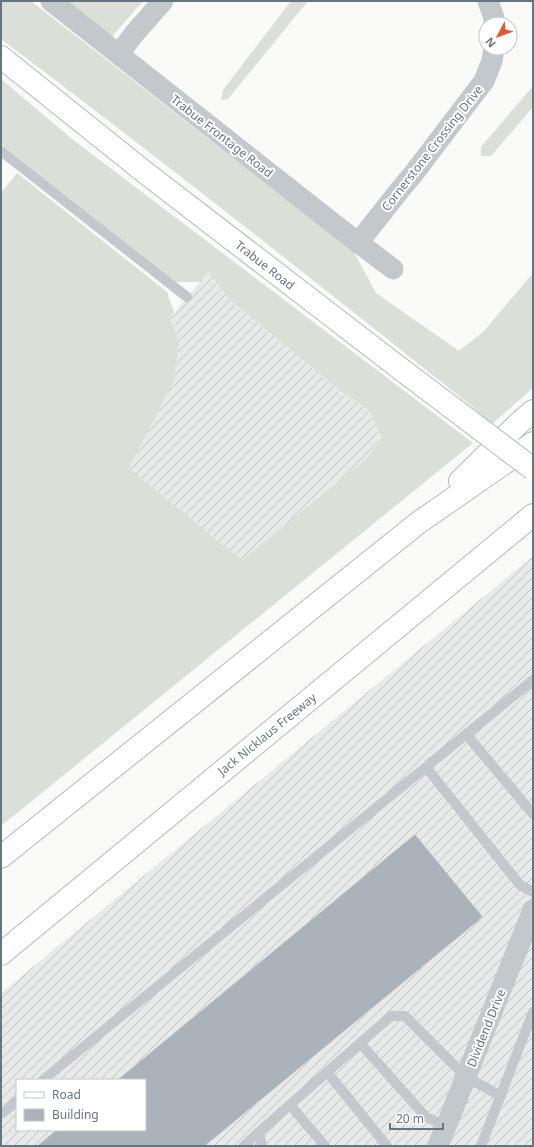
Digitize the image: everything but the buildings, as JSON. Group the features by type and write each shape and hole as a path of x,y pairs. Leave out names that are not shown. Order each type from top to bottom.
{"main road":[{"name":"Trabue Road","path":"1,57 147,174 533,469"},
{"path":"418,523 533,411"},
{"path":"1,857 418,523 533,443"},
{"name":"Jack Nicklaus Freeway","path":"1,954 533,515"}],"street":[{"name":"Trabue Frontage Road","path":"51,1 393,269"},
{"path":"120,54 134,34 163,1"},
{"path":"488,1 493,16"},
{"name":"Cornerstone Crossing Drive","path":"358,243 414,174 484,81 489,72 493,56"},
{"name":"Dividend Drive","path":"438,1146 533,912"}],"lane":[{"path":"1,151 187,297"},
{"path":"44,1079 533,680"},
{"path":"466,734 533,814"},
{"path":"426,767 520,886 533,892"},
{"path":"481,1146 533,1012"},
{"path":"244,1146 391,1016 405,1016 466,1077 501,1096"},
{"path":"360,1043 426,1118 446,1126"},
{"path":"327,1072 387,1146"},
{"path":"1,1114 16,1102"},
{"path":"290,1105 324,1146"},
{"path":"259,1132 262,1146"}],"shaded area":[{"path":"1,1 31,1 354,252 376,293 459,351 484,331 533,273 533,388 492,424 237,220 1,39"},
{"path":"60,1 143,1 110,39"},
{"path":"291,1 308,1 228,99 221,100 223,90"},
{"path":"1,79 72,139 473,443 1,826 1,193 17,173 167,292 174,312 170,318 179,341 174,381 129,468 242,560 366,459 382,439 369,410 343,393 228,298 208,272 200,282 176,282 1,144"},
{"path":"533,86 533,107 491,156 481,156 481,147"},
{"path":"208,272 228,298 343,393 369,410 382,440 366,459 242,560 129,468 174,381 179,341 170,318"},
{"path":"533,556 533,1146 1,1146 1,993"}]}
